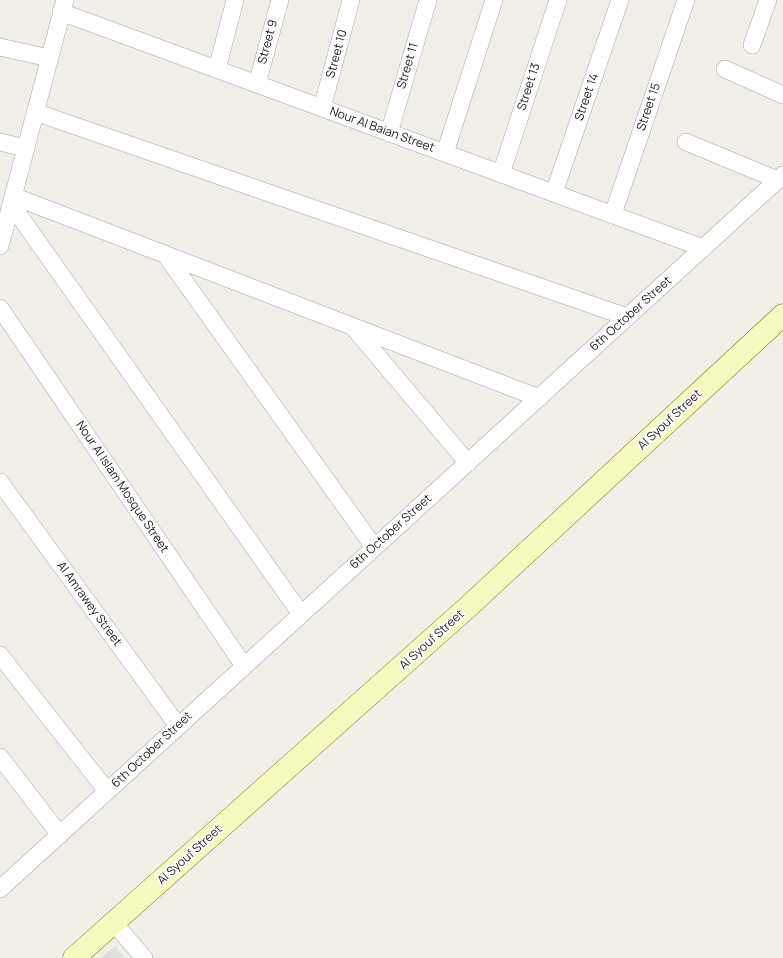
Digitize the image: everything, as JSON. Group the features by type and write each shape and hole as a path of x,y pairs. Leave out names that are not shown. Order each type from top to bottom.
{"main road":[{"name":"Al Syouf Street","path":"74,958 469,606 783,315"}],"street":[{"path":"217,70 235,0"},
{"name":"Street 9","path":"257,84 280,0"},
{"name":"Street 10","path":"322,108 352,0"},
{"name":"Street 11","path":"389,133 428,0"},
{"path":"445,153 494,0"},
{"name":"Street 13","path":"501,174 558,0"},
{"name":"Street 14","path":"554,193 620,0"},
{"name":"Street 15","path":"613,214 686,0"},
{"path":"752,45 768,0"},
{"path":"1,237 63,6"},
{"name":"Nour Al Baian Street","path":"63,6 217,70 703,248"},
{"path":"0,47 49,58"},
{"path":"725,70 783,95"},
{"path":"35,112 628,317"},
{"path":"0,142 26,148"},
{"path":"686,142 780,178"},
{"name":"6th October Street","path":"0,889 780,178"},
{"path":"12,200 165,254 539,398"},
{"path":"12,200 301,614"},
{"path":"165,254 374,547"},
{"name":"Nour Al Islam Mosque Street","path":"0,308 244,666"},
{"path":"351,325 468,463"},
{"name":"Al Amrawey Street","path":"0,482 178,726"},
{"path":"0,655 107,791"},
{"path":"0,757 60,835"},
{"path":"114,923 144,958"}],"shaded area":[{"path":"115,946 125,958 101,958"}]}
